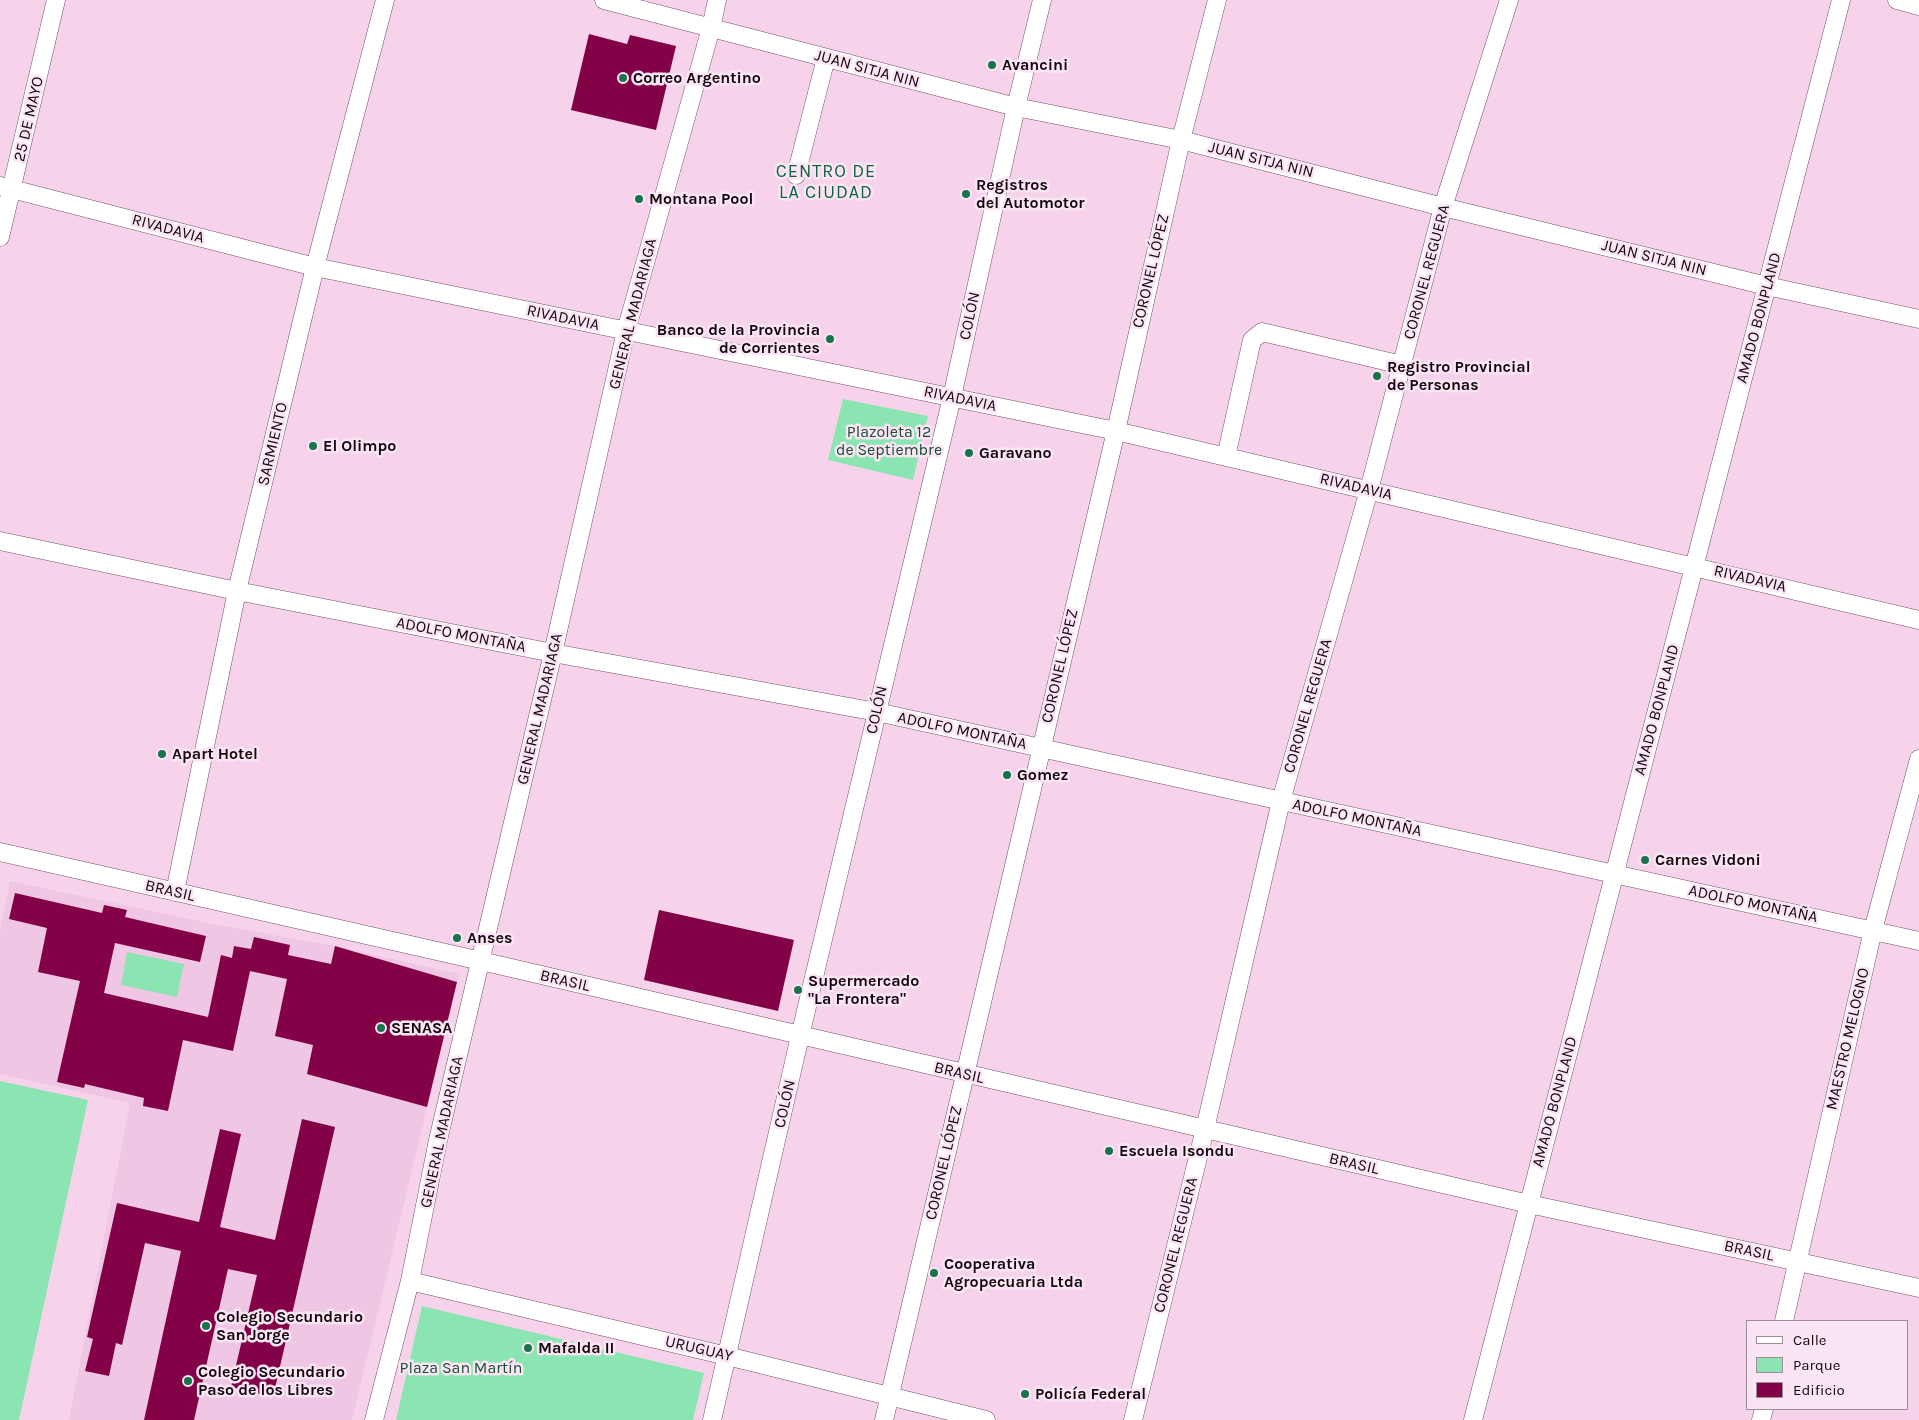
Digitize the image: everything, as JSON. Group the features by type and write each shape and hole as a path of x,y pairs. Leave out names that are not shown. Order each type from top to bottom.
{"street":[{"name":"25 DE MAYO","path":"0,237 6,188 56,0"},
{"name":"SARMIENTO","path":"175,892 237,591 315,267 385,0"},
{"name":"JUAN SITJA NIN","path":"604,0 1016,108 1181,140 1443,207 1767,286 1919,319"},
{"name":"GENERAL MADARIAGA","path":"374,1420 410,1281 438,1140 553,653 626,331 711,28 717,0"},
{"name":"COLÓN","path":"712,1420 800,1036 952,397 1042,0"},
{"name":"CORONEL LÓPEZ","path":"884,1420 1116,431 1181,140 1217,0"},
{"name":"CORONEL REGUERA","path":"1133,1420 1205,1129 1281,801 1369,490 1443,207 1509,0"},
{"name":"AMADO BONPLAND","path":"1473,1420 1841,0"},
{"path":"1897,0 1919,6"},
{"path":"796,175 826,58"},
{"name":"RIVADAVIA","path":"6,188 315,267 1116,431 1919,620"},
{"path":"1226,457 1252,340 1262,332 1402,365"},
{"name":"ADOLFO MONTAÑA","path":"0,541 237,591 553,653 877,712 1919,941"},
{"name":"MAESTRO MELOGNO","path":"1784,1320 1874,930 1919,759"},
{"name":"BRASIL","path":"0,852 481,961 1529,1204 1919,1288"},
{"name":"URUGUAY","path":"410,1281 986,1420"}],"shaded area":[{"path":"10,881 218,925 329,945 459,974 352,1420 69,1420 130,1103 0,1074 0,930"}],"green space":[{"name":"Plazoleta 12 de Septiembre","path":"843,399 928,416 913,480 828,460"},
{"path":"127,952 184,964 177,997 121,985"},
{"path":"0,1081 88,1100 19,1420 0,1420"},
{"name":"Plaza San Martín","path":"422,1306 704,1373 693,1420 396,1420"}],"building":[{"name":"Correo Argentino","path":"589,34 627,44 630,35 676,46 656,130 571,110"},
{"path":"15,893 102,913 104,905 127,910 125,917 206,936 200,962 115,943 104,993 208,1017 221,955 232,958 234,946 251,949 254,937 290,945 288,955 331,964 335,946 457,982 427,1107 307,1074 313,1045 275,1036 287,979 250,971 233,1051 183,1040 168,1111 143,1106 144,1098 85,1084 84,1088 57,1082 80,981 38,972 47,928 9,919"},
{"path":"659,910 794,940 778,1011 644,980"},
{"path":"302,1119 335,1127 273,1397 231,1387 257,1275 228,1269 194,1420 144,1420 181,1251 145,1243 122,1345 116,1343 109,1376 85,1371 93,1339 87,1337 117,1203 199,1222 220,1129 241,1134 220,1227 275,1240"}],"place":[{"name":"Avancini","path":"992,65"},
{"name":"Correo Argentino","path":"623,78"},
{"name":"Registros del Automotor","path":"966,194"},
{"name":"Montana Pool","path":"639,199"},
{"name":"Banco de la Provincia de Corrientes","path":"830,339"},
{"name":"Registro Provincial de Personas","path":"1377,376"},
{"name":"El Olimpo","path":"313,446"},
{"name":"Garavano","path":"969,453"},
{"name":"Apart Hotel","path":"162,754"},
{"name":"Gomez","path":"1007,775"},
{"name":"Carnes Vidoni","path":"1645,860"},
{"name":"Anses","path":"457,938"},
{"name":"Supermercado \"La Frontera\"","path":"798,990"},
{"name":"SENASA","path":"381,1028"},
{"name":"Escuela Isondu","path":"1109,1151"},
{"name":"Cooperativa Agropecuaria Ltda","path":"934,1273"},
{"name":"Colegio Secundario San Jorge","path":"206,1326"},
{"name":"Mafalda II","path":"528,1348"},
{"name":"Colegio Secundario Paso de los Libres","path":"188,1381"},
{"name":"Policía Federal","path":"1025,1394"}],"district":[{"name":"CENTRO DE LA CIUDAD","path":"826,182"}]}
